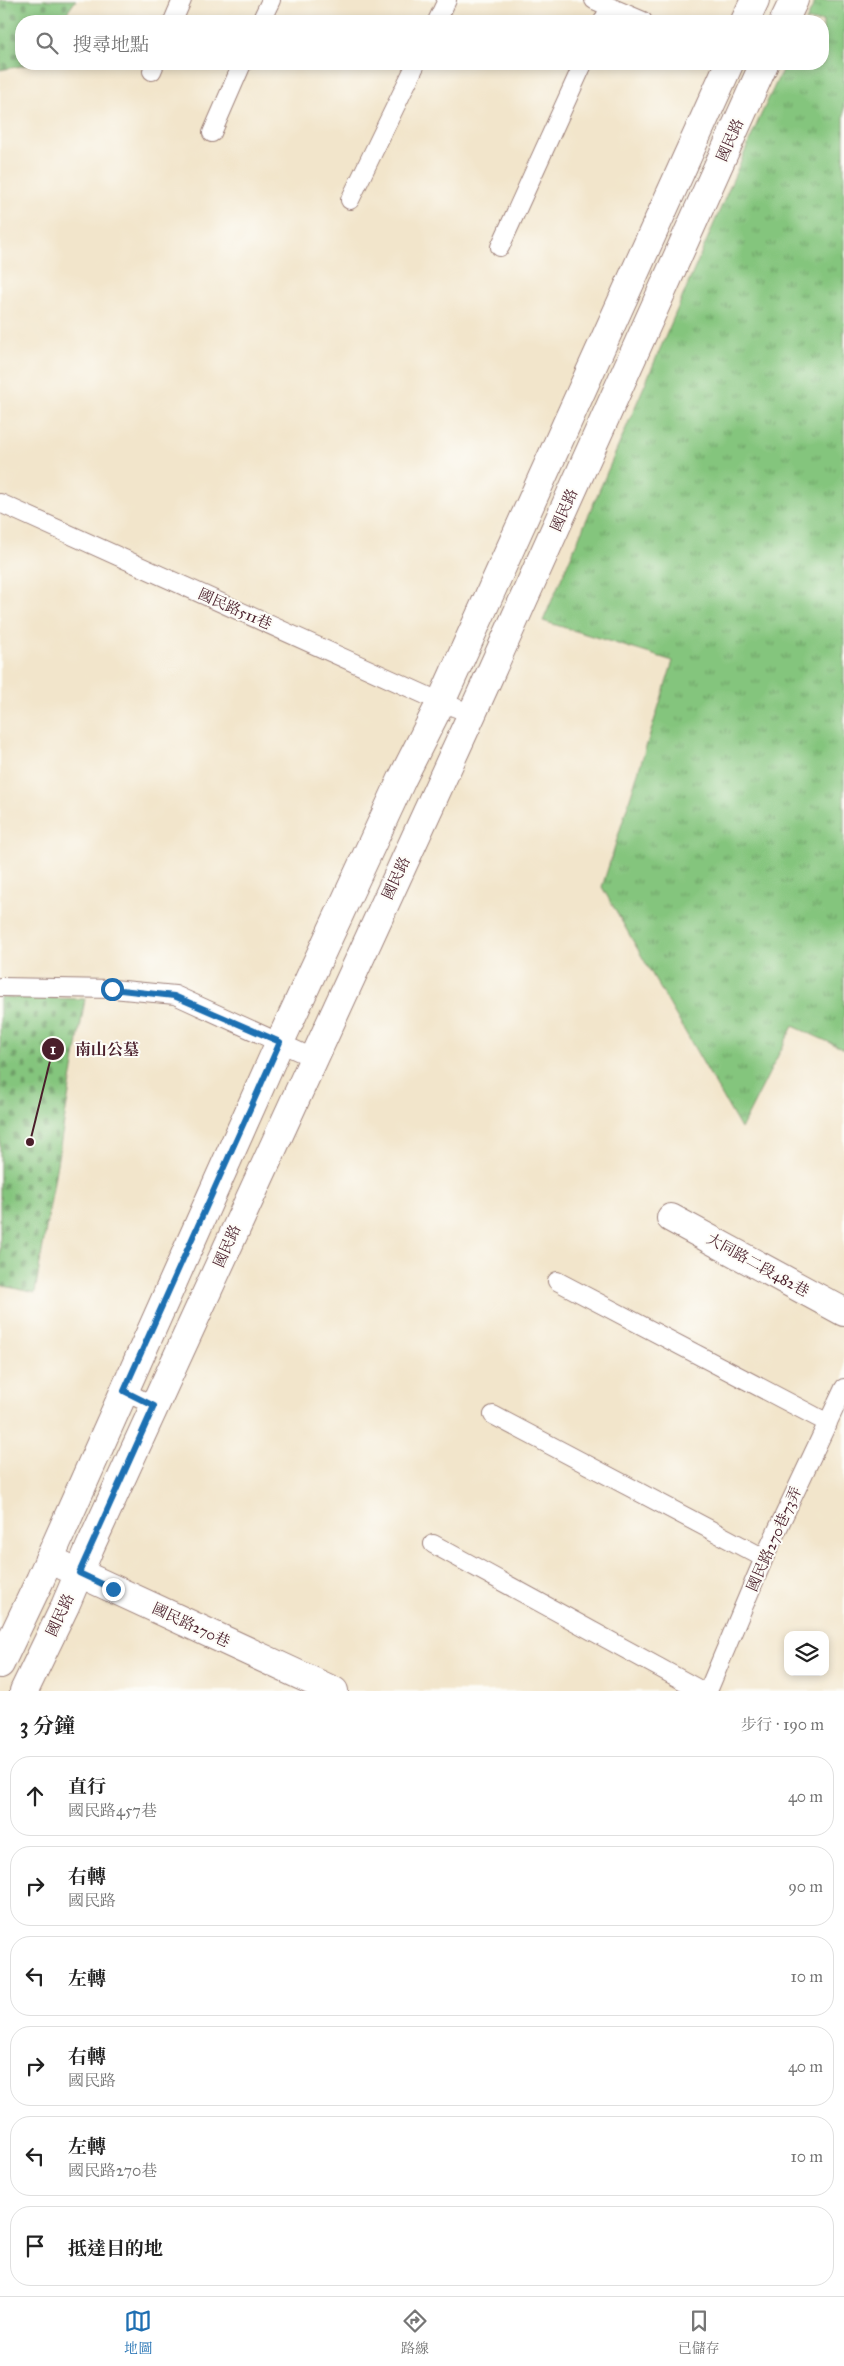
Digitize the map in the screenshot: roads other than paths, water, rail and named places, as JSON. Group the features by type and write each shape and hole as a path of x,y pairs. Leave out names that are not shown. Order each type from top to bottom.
{"street":[{"path":"748,15 755,0"},
{"path":"787,15 794,0"},
{"path":"0,1664 49,1559 280,1042 402,779 440,702 726,70"},
{"name":"國民路","path":"24,1691 472,714 753,70"},
{"name":"大同路二段482巷","path":"671,1218 844,1312"},
{"name":"國民路270巷","path":"49,1559 297,1683 334,1691"}],"lane":[{"path":"176,15 182,0"},
{"path":"264,15 271,0"},
{"path":"440,15 447,0"},
{"path":"602,9 622,15"},
{"path":"212,133 239,70"},
{"path":"350,200 413,70"},
{"path":"500,247 581,70"},
{"name":"國民路511巷","path":"0,503 440,702 472,714"},
{"path":"0,987 112,989 174,996 314,1058"},
{"path":"557,1281 828,1423"},
{"name":"國民路270巷73弄","path":"708,1691 764,1558 844,1388"},
{"path":"124,1391 154,1406"},
{"path":"493,1415 764,1558"},
{"path":"433,1544 702,1691"}],"place":[{"name":"南山公墓","path":"30,1142"}]}
